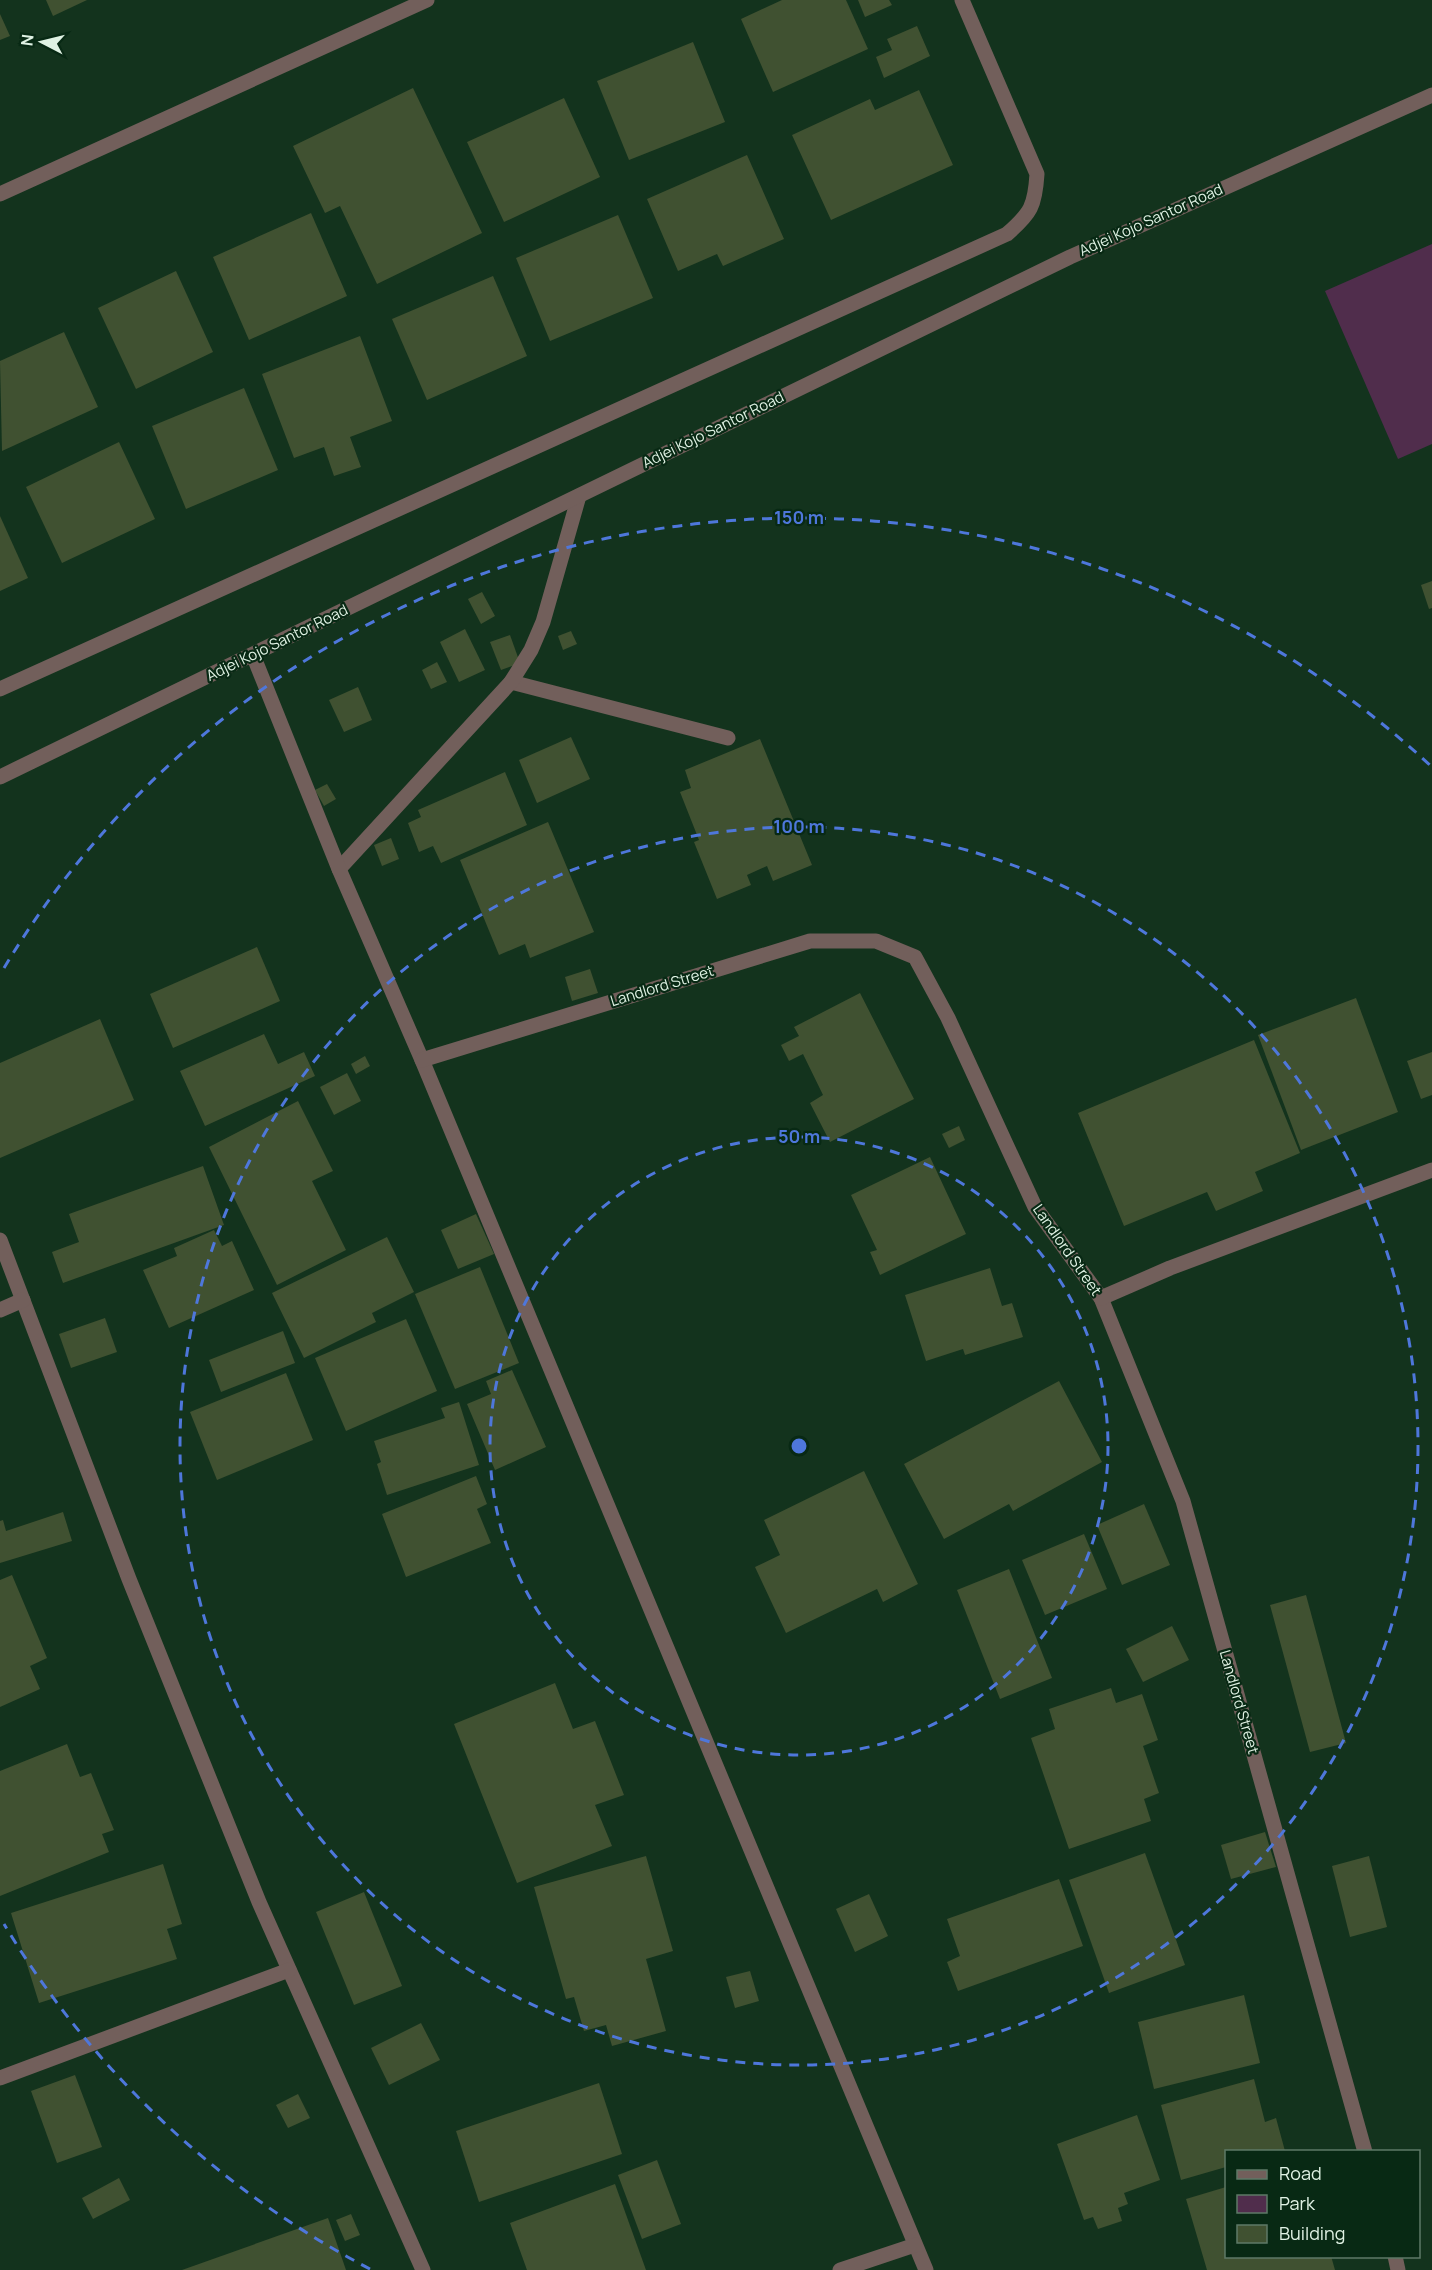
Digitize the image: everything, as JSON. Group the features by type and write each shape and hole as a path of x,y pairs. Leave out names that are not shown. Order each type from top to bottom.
{"street":[{"path":"0,194 427,0"},
{"path":"0,689 1007,234 1026,217 1035,201 1037,174 962,0"},
{"name":"Adjei Kojo Santor Road","path":"0,777 1070,256 1432,95"},
{"path":"339,869 511,682 531,650 543,622 579,496"},
{"path":"253,655 339,869 422,1060 926,2270"},
{"path":"511,682 728,738"},
{"name":"Landlord Street","path":"422,1060 810,941 876,941 915,957 948,1018 1035,1207 1101,1298 1183,1502 1365,2150"},
{"path":"1101,1298 1170,1269 1432,1170"},
{"path":"0,1240 134,1590 259,1902 423,2270"},
{"path":"0,1310 23,1300"},
{"path":"0,2078 289,1970"},
{"path":"840,2270 915,2245"}],"green space":[{"path":"1432,244 1432,444 1398,459 1325,291"}],"building":[{"path":"46,0 87,0 53,16"},
{"path":"782,0 846,0 868,49 773,92 741,19"},
{"path":"858,0 889,0 892,5 865,17"},
{"path":"0,14 10,36 0,40"},
{"path":"917,26 930,56 884,78 876,57 892,50 887,39"},
{"path":"693,42 725,122 629,160 597,81"},
{"path":"413,88 482,233 377,284 340,206 325,213 293,146"},
{"path":"919,90 953,165 831,220 792,135 870,99 875,110"},
{"path":"564,98 600,177 504,222 467,142"},
{"path":"747,155 784,239 723,266 717,254 678,271 647,199"},
{"path":"311,213 347,296 249,340 213,257"},
{"path":"618,215 653,298 550,341 516,258"},
{"path":"176,271 213,352 136,389 98,308"},
{"path":"493,276 527,356 427,400 392,319"},
{"path":"64,332 98,407 2,451 0,361"},
{"path":"360,336 392,421 350,437 361,467 334,476 324,447 294,458 262,374"},
{"path":"244,388 278,470 186,509 152,426"},
{"path":"119,442 155,519 62,563 26,487"},
{"path":"0,516 28,578 0,591"},
{"path":"1432,581 1432,608 1429,609 1421,585"},
{"path":"482,592 495,616 481,624 468,599"},
{"path":"465,629 485,670 459,682 440,642"},
{"path":"571,631 577,644 563,650 558,636"},
{"path":"510,635 520,663 501,670 490,642"},
{"path":"437,662 447,682 431,689 422,670"},
{"path":"358,687 372,720 344,732 329,700"},
{"path":"571,737 590,779 537,803 519,760"},
{"path":"760,739 812,865 773,881 767,866 747,875 751,885 717,899 694,842 699,840 680,792 691,788 685,770"},
{"path":"505,772 527,825 441,863 433,846 419,852 408,823 421,817 418,810"},
{"path":"327,784 336,799 324,806 315,790"},
{"path":"548,822 594,932 530,958 525,944 499,955 460,860"},
{"path":"391,838 399,859 382,866 374,845"},
{"path":"257,947 280,1001 173,1048 150,994"},
{"path":"590,969 598,993 572,1001 565,977"},
{"path":"860,993 914,1099 830,1142 810,1103 823,1095 803,1054 789,1061 781,1045 799,1036 794,1027"},
{"path":"1356,998 1398,1112 1301,1150 1258,1035"},
{"path":"100,1019 134,1100 0,1158 0,1063"},
{"path":"264,1034 278,1064 304,1052 315,1076 205,1126 180,1071"},
{"path":"1254,1040 1300,1153 1255,1172 1263,1191 1216,1211 1207,1192 1124,1226 1078,1113"},
{"path":"1432,1052 1432,1095 1421,1099 1407,1061"},
{"path":"365,1056 370,1066 356,1074 351,1064"},
{"path":"347,1073 361,1101 334,1115 320,1087"},
{"path":"298,1101 333,1171 312,1181 346,1250 277,1285 209,1147"},
{"path":"959,1126 965,1140 949,1148 942,1134"},
{"path":"930,1157 966,1234 880,1275 870,1252 877,1250 851,1195"},
{"path":"203,1166 224,1225 63,1283 52,1252 79,1242 69,1214"},
{"path":"476,1214 494,1254 458,1269 441,1230"},
{"path":"214,1230 222,1246 232,1241 254,1290 169,1328 143,1270 177,1256 174,1248"},
{"path":"387,1237 414,1292 372,1313 376,1322 304,1358 272,1293"},
{"path":"480,1267 519,1363 455,1389 415,1294"},
{"path":"990,1268 1002,1306 1012,1303 1023,1337 965,1355 963,1349 926,1361 905,1295"},
{"path":"105,1318 117,1352 71,1368 59,1334"},
{"path":"406,1319 437,1391 346,1431 315,1358"},
{"path":"283,1331 295,1363 221,1392 209,1360"},
{"path":"512,1370 546,1447 495,1470 467,1404 491,1394 486,1381"},
{"path":"286,1373 313,1440 217,1480 190,1412"},
{"path":"1059,1381 1102,1462 1013,1511 1009,1504 944,1539 904,1464"},
{"path":"459,1402 479,1465 387,1495 377,1464 381,1462 374,1441 445,1418 441,1408"},
{"path":"864,1471 918,1584 883,1602 877,1589 786,1633 755,1567 780,1555 764,1520"},
{"path":"476,1476 487,1504 477,1509 491,1543 406,1577 382,1514"},
{"path":"1144,1504 1170,1565 1122,1585 1097,1525"},
{"path":"63,1512 72,1541 0,1563 0,1521 3,1520 6,1531"},
{"path":"1084,1534 1107,1589 1045,1615 1022,1560"},
{"path":"1009,1569 1052,1678 1000,1699 957,1590"},
{"path":"12,1575 47,1658 30,1666 40,1689 0,1707 0,1580"},
{"path":"1306,1595 1346,1743 1310,1752 1270,1605"},
{"path":"1172,1626 1189,1660 1143,1682 1126,1649"},
{"path":"555,1683 573,1729 595,1721 624,1795 595,1805 612,1846 517,1883 454,1724"},
{"path":"1111,1688 1116,1703 1142,1694 1158,1740 1143,1746 1159,1793 1144,1799 1151,1821 1069,1849 1031,1738 1055,1729 1049,1709"},
{"path":"67,1744 80,1777 91,1773 114,1830 102,1834 109,1852 0,1896 0,1771"},
{"path":"1265,1832 1276,1867 1231,1879 1221,1845"},
{"path":"1145,1853 1185,1965 1109,1993 1069,1880"},
{"path":"646,1856 673,1951 646,1959 666,2031 612,2046 606,2025 584,2031 574,1997 566,1999 534,1887"},
{"path":"1369,1856 1387,1927 1350,1937 1332,1866"},
{"path":"163,1864 182,1924 167,1929 177,1959 39,2003 11,1913"},
{"path":"1059,1879 1083,1946 958,1991 947,1962 960,1956 947,1919"},
{"path":"364,1892 402,1986 354,2005 316,1912"},
{"path":"869,1894 888,1936 855,1952 836,1909"},
{"path":"750,1971 759,2001 735,2008 726,1977"},
{"path":"1244,1995 1260,2063 1154,2089 1138,2022"},
{"path":"421,2023 440,2060 389,2085 371,2048"},
{"path":"75,2075 102,2147 57,2163 31,2091"},
{"path":"1254,2079 1265,2122 1276,2118 1285,2150 1225,2150 1225,2167 1181,2180 1161,2105"},
{"path":"599,2083 622,2154 479,2202 456,2131"},
{"path":"298,2094 310,2118 288,2128 276,2105"},
{"path":"1137,2115 1160,2180 1124,2193 1128,2204 1118,2208 1122,2221 1098,2229 1093,2217 1084,2220 1057,2144"},
{"path":"657,2160 681,2224 642,2239 618,2175"},
{"path":"119,2178 130,2200 93,2219 82,2198"},
{"path":"615,2184 646,2270 527,2270 510,2223"},
{"path":"1225,2187 1225,2258 1332,2258 1335,2270 1207,2270 1186,2199"},
{"path":"351,2214 360,2235 345,2241 336,2220"},
{"path":"328,2218 346,2270 182,2270"}]}
